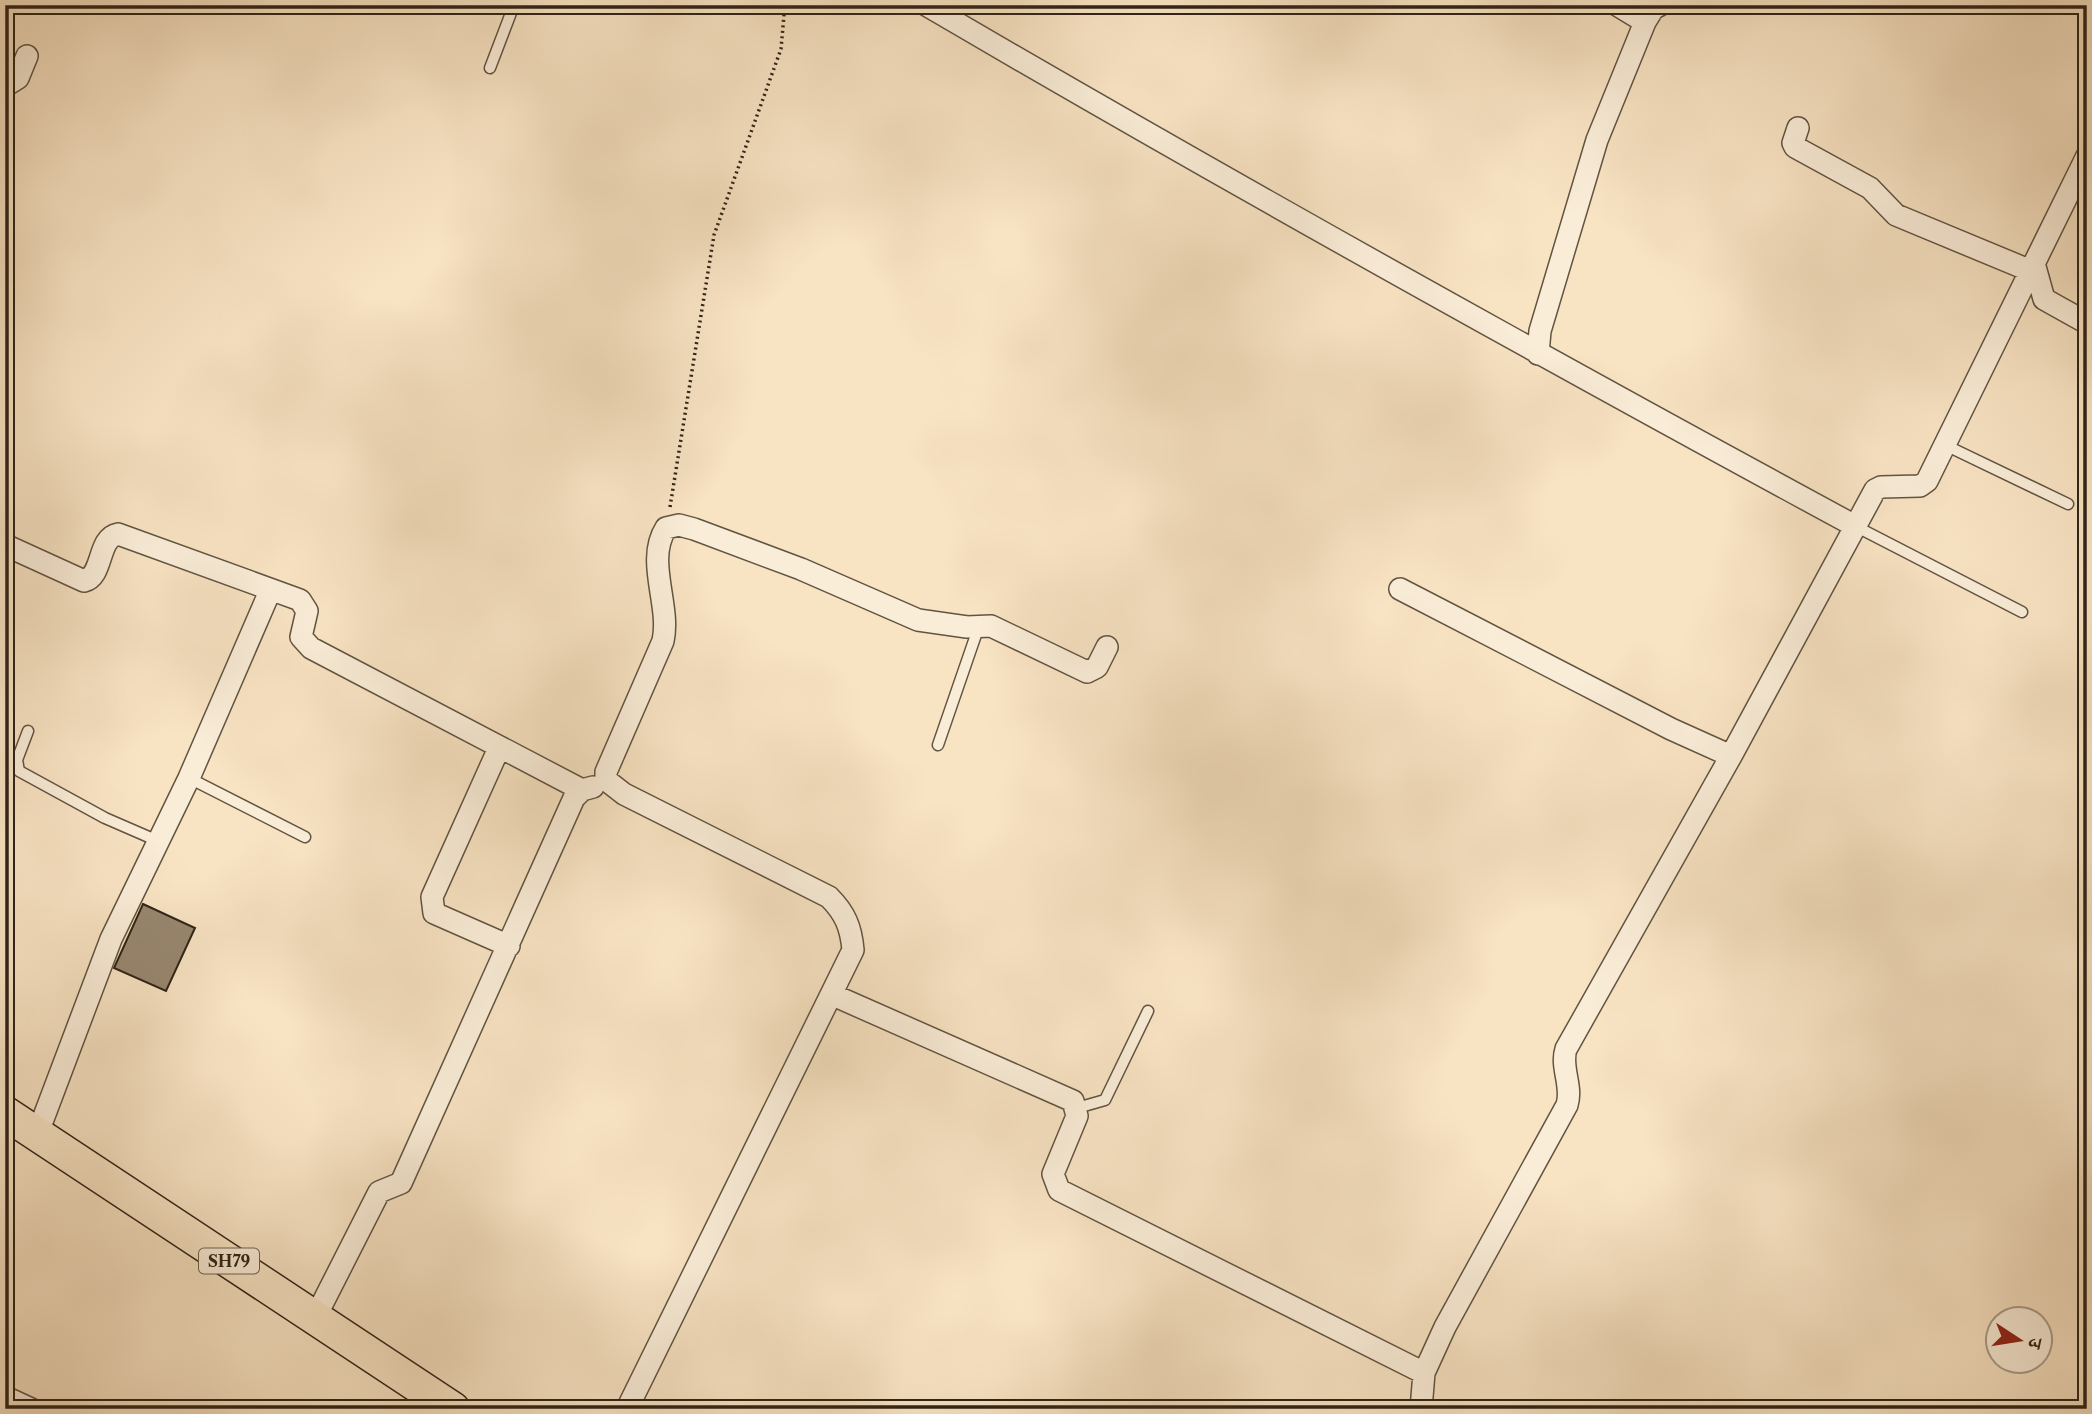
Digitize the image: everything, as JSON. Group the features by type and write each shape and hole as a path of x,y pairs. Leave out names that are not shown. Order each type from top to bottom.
{"main road":[{"name":"SH79","path":"5,1113 453,1409"}],"street":[{"path":"926,5 1152,137 1538,354 1855,526"},
{"path":"1617,5 1645,22"},
{"path":"1538,354 1539,331 1597,140 1645,22 1653,9 1660,5"},
{"path":"5,86 18,78 27,56"},
{"path":"1798,128 1793,143 1795,147 1870,188 1896,215 2032,267 2044,299 2087,323"},
{"path":"1421,1409 1424,1373 1445,1327 1567,1105 1570,1094 1563,1057 1566,1049 1731,756 1875,490 1881,487 1920,486 1927,481 2087,156"},
{"path":"612,788 606,780 606,772 663,641 666,618 657,553 666,528 694,528 801,569 918,620 967,627 991,626 1087,673 1097,667 1107,647"},
{"path":"5,545 84,581 93,577 108,540 118,534 300,600 306,605 301,637 311,649 582,790"},
{"path":"1400,589 1671,729 1731,756"},
{"path":"37,1135 101,962 189,778 270,591"},
{"path":"499,748 432,897 431,906 434,913 509,946"},
{"path":"316,1318 379,1192 401,1183 574,799 582,790 592,787 612,788 829,897 842,909 852,930 853,950 627,1409"},
{"path":"833,995 1067,1097 1077,1108 1077,1116 1054,1174 1059,1190 1424,1373"},
{"path":"5,1397 31,1409"}],"lane":[{"path":"490,68 514,5"},
{"path":"1945,445 2068,505"},
{"path":"1855,526 2022,612"},
{"path":"938,745 979,626"},
{"path":"28,731 17,760 19,771 114,823 158,841"},
{"path":"189,778 305,837"},
{"path":"1077,1108 1105,1100 1148,1011"}],"path":[{"path":"666,528 713,235 781,49 784,15 779,5"}],"building":[{"path":"143,904 195,928 166,991 114,968"}]}
